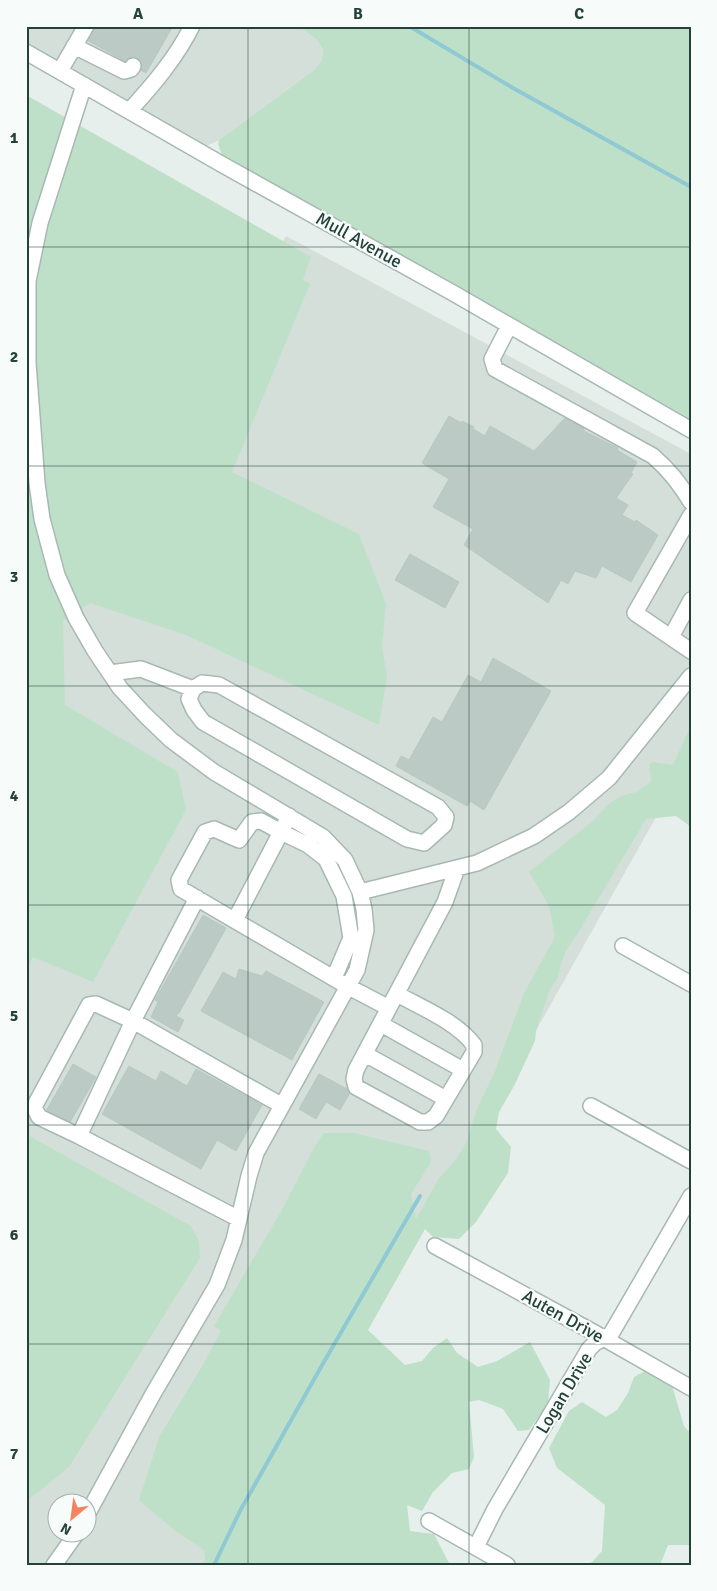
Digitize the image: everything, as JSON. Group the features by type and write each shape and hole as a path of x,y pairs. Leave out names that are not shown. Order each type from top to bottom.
{"street":[{"path":"60,71 86,26"},
{"path":"130,110 153,85 174,56 192,26"},
{"path":"74,46 124,72 133,66"},
{"name":"Mull Avenue","path":"26,52 691,430"},
{"path":"84,85 52,182 33,254 28,281 28,363 37,484 48,546 57,575 69,604 95,651 110,673 145,715 171,740 214,772 323,837 345,860 360,892 366,930 357,970 256,1154 234,1240 217,1285 98,1495"},
{"path":"509,326 492,360 495,369 653,456 669,470 691,502"},
{"path":"688,526 635,613 691,651"},
{"path":"671,637 691,600"},
{"path":"110,673 141,669 193,689"},
{"path":"360,892 477,862 534,836 576,806 609,778 691,676"},
{"path":"202,684 219,685 438,807 446,817 444,825 424,843 407,839 203,722 189,699 193,689 202,684"},
{"path":"235,920 289,816"},
{"path":"334,978 351,938 344,896 326,858 308,845 261,821 252,822 239,840 214,829 205,832 179,880 181,889 347,986 389,1008"},
{"path":"397,994 466,1035 474,1045 474,1052 436,1116 428,1122 420,1122 356,1087 354,1080 356,1070 445,902 457,868"},
{"path":"78,1136 133,1021 197,898"},
{"path":"623,946 691,984"},
{"path":"239,1219 39,1117 34,1107 89,1005 96,1004 133,1021 282,1105"},
{"path":"381,1024 463,1070"},
{"path":"365,1054 446,1099"},
{"path":"591,1106 691,1160"},
{"name":"Logan Drive","path":"476,1547 495,1509 590,1349 595,1343 611,1334 691,1196"},
{"name":"Auten Drive","path":"435,1246 691,1388"},
{"path":"429,1521 507,1565"},
{"path":"54,1565 69,1544"}],"shaded area":[{"path":"26,26 298,26 317,40 323,50 322,60 314,70 219,140 198,150 26,52"},
{"path":"286,236 691,454 691,755 245,1548 272,1565 26,1565 26,686"}],"green space":[{"path":"298,26 691,26 691,423 222,155 218,144 219,140 314,70 322,60 323,50 317,40"},
{"path":"26,95 311,257 303,280 310,284 232,472 359,534 386,604 382,646 387,677 379,725 186,635 90,603 63,621 65,705 178,772 186,810 93,982 33,957 26,967"},
{"path":"691,725 691,827 676,816 646,819 566,951 558,978 550,989 536,1031 535,1041 514,1086 499,1112 496,1129 511,1147 508,1173 476,1222 459,1239 433,1237 425,1229 368,1330 405,1365 422,1361 433,1348 447,1338 457,1353 478,1367 497,1361 530,1342 550,1380 548,1404 529,1430 518,1431 503,1409 479,1400 469,1402 474,1457 469,1469 452,1473 433,1492 422,1511 407,1505 410,1531 434,1534 450,1565 202,1565 205,1560 204,1550 174,1530 139,1500 159,1437 221,1331 214,1326 284,1206 316,1144 324,1133 354,1133 429,1151 431,1162 411,1194 416,1219 439,1178 455,1161 467,1141 476,1111 495,1071 525,991 555,937 549,906 529,872 594,820 608,804 621,796 636,792 651,782 649,765 652,762 673,765"},
{"path":"26,1134 191,1226 199,1241 200,1258 69,1467 26,1502"},
{"path":"647,1370 671,1382 684,1426 691,1434 691,1545 668,1545 660,1565 586,1565 592,1562 602,1551 605,1505 557,1468 549,1448 569,1411 582,1402 606,1417 617,1410 628,1393 634,1377"}],"building":[{"path":"95,26 173,26 146,73 87,40"},
{"path":"449,416 461,423 462,421 474,427 473,429 485,436 490,426 534,451 565,418 584,428 584,431 618,448 617,450 637,462 631,473 633,474 616,498 628,505 622,515 635,522 636,520 658,535 631,582 602,566 596,578 575,571 568,584 561,580 548,603 464,545 473,529 433,507 449,479 422,463"},
{"path":"410,554 459,582 445,608 395,580"},
{"path":"493,658 551,691 484,810 470,801 467,806 396,766 401,756 409,760 433,717 442,722 468,675 481,682"},
{"path":"203,915 226,928 176,1016 184,1020 178,1032 151,1017 158,1002 155,1000"},
{"path":"239,969 262,976 266,971 324,1002 292,1060 201,1011 223,972 236,979"},
{"path":"73,1064 96,1077 69,1124 46,1111"},
{"path":"129,1066 156,1081 161,1071 187,1086 196,1069 262,1105 236,1151 217,1140 201,1169 102,1114"},
{"path":"319,1074 351,1091 340,1110 326,1102 316,1119 299,1109"}],"waterway":[{"path":"409,26 513,88 691,187"},
{"path":"214,1565 240,1511 420,1196"}]}
